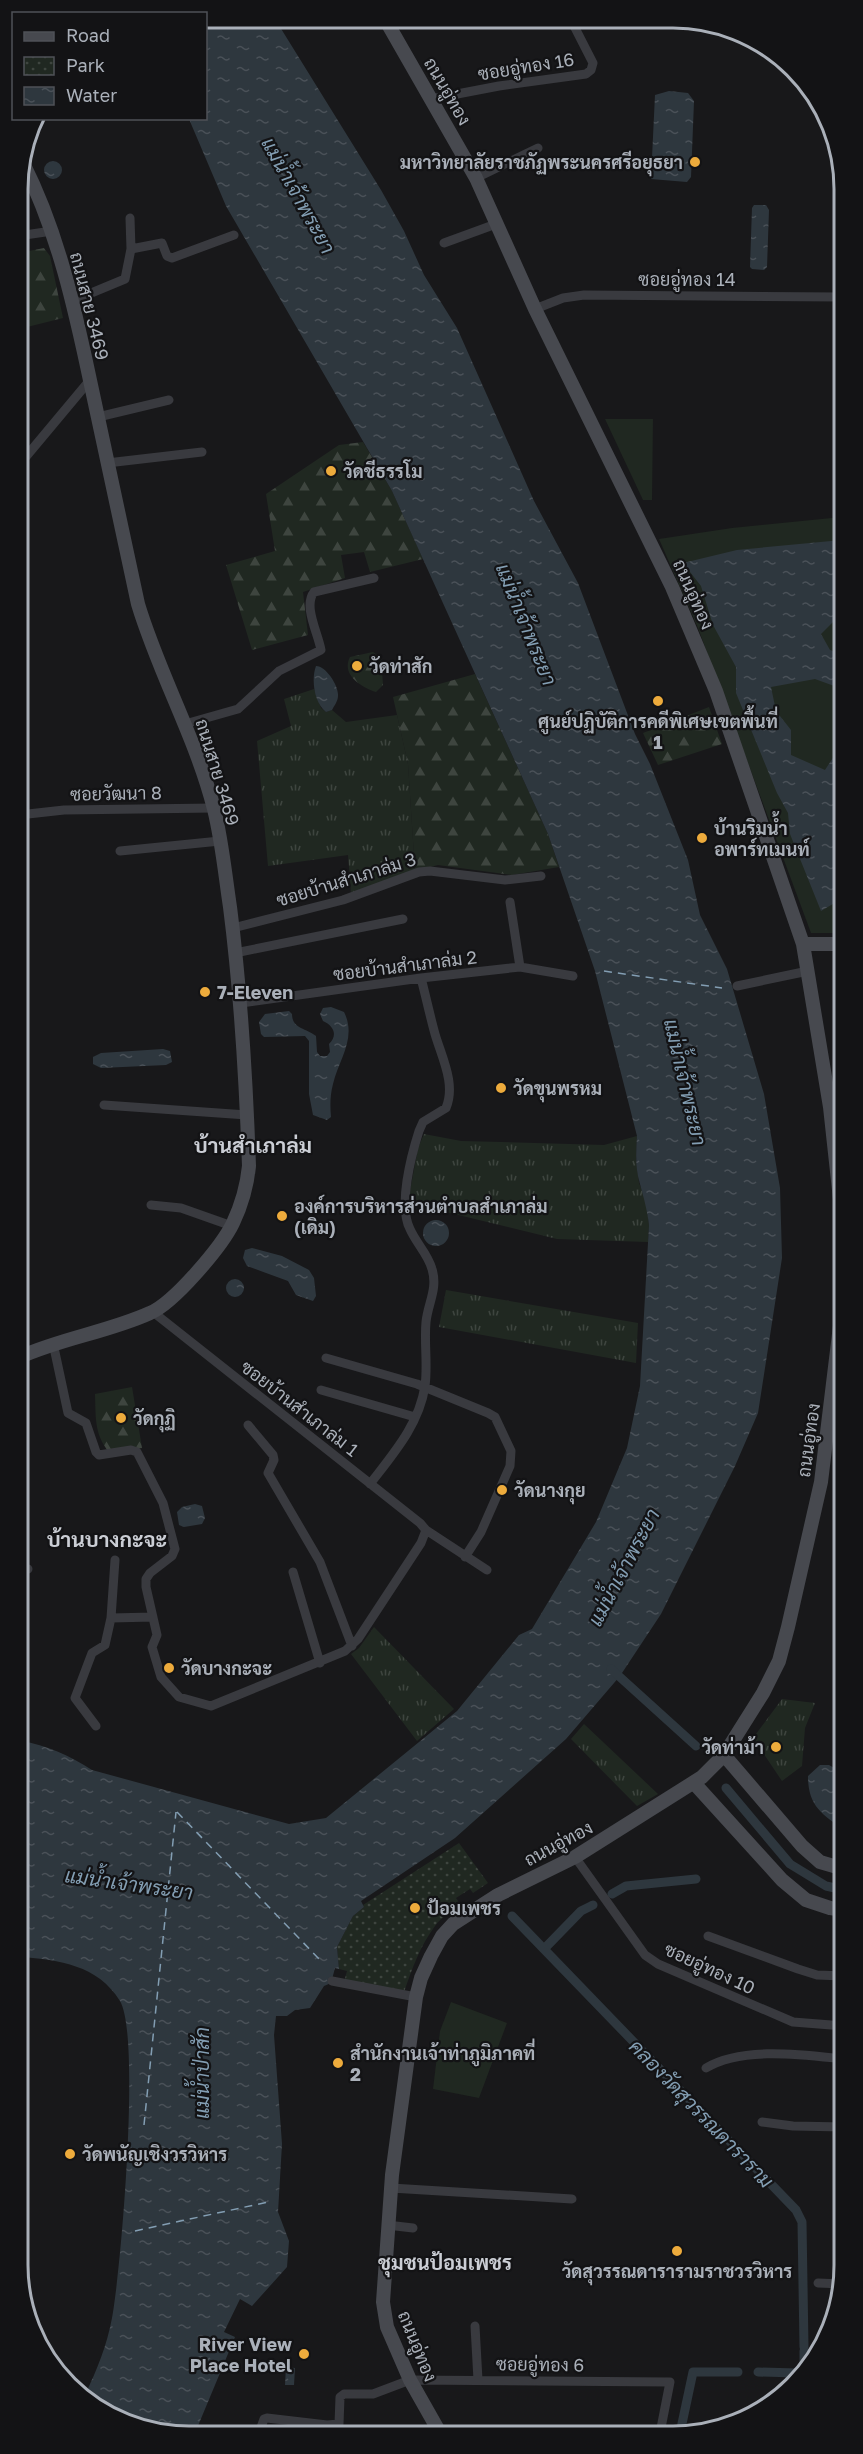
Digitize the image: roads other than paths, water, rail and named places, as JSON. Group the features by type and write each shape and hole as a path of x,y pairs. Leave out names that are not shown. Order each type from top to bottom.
{"main road":[{"name":"ถนนอู่ทอง","path":"391,29 476,178 535,309 672,587 703,658 803,944 834,1144"},
{"name":"ถนนสาย 3469","path":"28,1353 53,1342 121,1324 153,1312 183,1288 232,1226 248,1183 241,1003 233,928 214,808 185,724 146,633 72,302 52,231 29,177"},
{"path":"803,944 834,944"},
{"name":"ถนนอู่ทอง","path":"436,2426 410,2380 387,2327 383,2302 391,2188 416,1997 421,1978 442,1936 453,1924 498,1894 575,1857 694,1783 724,1755 763,1693 779,1661 820,1482 834,1372"},
{"path":"724,1755 802,1846 820,1862 834,1866"},
{"path":"694,1783 782,1880 806,1900 834,1909"}],"street":[{"name":"ซอยอู่ทอง 16","path":"431,99 499,86 586,74 591,70 593,63 576,28"},
{"path":"476,178 538,147"},
{"path":"72,302 125,279 131,249 130,219"},
{"path":"444,243 496,224"},
{"path":"29,234 52,231"},
{"path":"131,249 162,243 168,259 234,235"},
{"name":"ซอยอู่ทอง 14","path":"535,309 563,298 584,295 834,297"},
{"path":"29,453 90,380"},
{"path":"98,417 169,400"},
{"path":"107,463 202,452"},
{"path":"185,724 238,709 279,670 321,650 309,605 314,591 374,578"},
{"name":"ซอยวัฒนา 8","path":"29,814 64,810 214,808"},
{"path":"120,851 220,841"},
{"name":"ซอยบ้านสำเภาล่ม 3","path":"233,928 343,900 419,872 430,871 505,880 541,876"},
{"path":"510,902 520,968"},
{"path":"235,953 403,919"},
{"name":"ซอยบ้านสำเภาล่ม 2","path":"241,1003 421,978 520,968 573,976"},
{"path":"737,986 808,971"},
{"path":"370,1484 405,1438 415,1417 425,1387 427,1315 434,1298 435,1282 432,1267 410,1231 405,1206 418,1131 423,1122 446,1108 450,1088 421,978"},
{"path":"104,1105 247,1116"},
{"path":"151,1205 181,1208 232,1226"},
{"name":"ซอยบ้านสำเภาล่ม 1","path":"153,1312 426,1530 487,1570"},
{"path":"53,1342 68,1413 86,1423 99,1455 130,1450 137,1452 163,1503 175,1550 172,1556 150,1573 146,1580 157,1635 152,1647 161,1677 179,1697 211,1706 320,1663 352,1646 421,1543 426,1530"},
{"path":"326,1358 425,1387 495,1417 511,1451 510,1466 481,1532 465,1557"},
{"path":"321,1390 415,1417"},
{"path":"248,1425 273,1455 274,1461 268,1473 320,1562 352,1646"},
{"path":"96,1726 75,1698 92,1653 105,1645 111,1618 115,1560"},
{"path":"293,1572 320,1663"},
{"path":"111,1618 153,1617"},
{"name":"ซอยอู่ทอง 10","path":"575,1857 645,1955 658,1964 793,2022 834,2025"},
{"path":"708,1936 817,1975 834,1976"},
{"path":"332,1981 416,1997"},
{"path":"706,2068 720,2060 739,2057 802,2055 834,2058"},
{"path":"762,2122 794,2126 834,2127"},
{"path":"391,2188 572,2199"},
{"path":"387,2225 412,2228"},
{"path":"818,2283 833,2284"},
{"path":"475,2326 478,2380"},
{"path":"262,2426 264,2419 267,2418 327,2425 339,2424 341,2395 373,2394 410,2380"},
{"name":"ซอยอู่ทอง 6","path":"410,2380 670,2382 661,2426"}],"water":[{"path":"207,29 281,29 381,190 404,231 424,275 457,328 534,501 578,583 635,734 650,764 688,860 700,915 727,969 764,1094 780,1188 782,1258 758,1413 735,1466 661,1614 620,1676 566,1739 455,1838 361,1901 364,1907 353,1916 337,1947 339,1969 335,1968 331,1983 324,1986 310,2008 295,2010 287,2016 276,2016 274,2035 282,2144 278,2212 289,2241 287,2267 252,2306 240,2299 224,2332 235,2337 198,2426 190,2426 138,2417 109,2404 88,2388 107,2338 116,2292 124,2206 129,2104 126,2023 120,2001 101,1979 63,1963 28,1958 28,1743 58,1752 92,1770 289,1824 326,1818 457,1711 519,1635 532,1629 596,1522 627,1448 640,1386 649,1225 637,1172 637,1136 595,971 548,834 392,491 226,206 189,120 207,120"},
{"path":"669,91 688,93 694,101 691,177 687,182 651,179 655,95"},
{"path":"53,161 59,164 62,170 59,176 53,179 47,176 44,170 47,164"},
{"path":"754,205 766,205 769,210 767,267 764,270 750,267 752,208"},
{"path":"834,541 834,621 821,634 830,650 834,651 834,686 815,679 771,687 776,711 791,730 791,755 825,770 834,756 834,903 821,911 790,834 788,813 777,793 736,693 736,667 713,625 701,586 683,563 737,550"},
{"path":"316,666 328,673 338,692 332,710 326,712 316,697 314,677"},
{"path":"331,1007 344,1012 349,1031 346,1048 332,1088 331,1117 327,1120 313,1115 309,1094 309,1041 305,1036 264,1037 261,1034 259,1022 265,1014 289,1011 294,1023 316,1036 317,1052 320,1056 327,1056 330,1052 329,1044 334,1031 323,1021 320,1014 323,1008"},
{"path":"163,1049 170,1051 172,1062 166,1065 101,1068 93,1064 93,1057 101,1053"},
{"path":"436,1220 445,1224 449,1233 445,1242 436,1246 427,1242 423,1233 427,1224"},
{"path":"252,1248 282,1256 309,1270 314,1278 316,1296 313,1301 296,1295 288,1281 247,1266 243,1258 245,1250"},
{"path":"235,1279 241,1282 244,1288 241,1294 235,1297 229,1294 226,1288 229,1282"},
{"path":"195,1504 202,1506 205,1518 202,1524 184,1527 179,1525 177,1512 182,1507"},
{"path":"820,1765 834,1768 834,1822 823,1814 814,1802 808,1776"},
{"path":"286,2367 295,2368 294,2385 285,2385"}],"waterway":[{"path":"611,1669 696,1746"},
{"path":"726,1788 790,1864 826,1886 834,1888"},
{"path":"612,1894 626,1886 696,1879"},
{"path":"544,1949 581,1911 593,1905"},
{"name":"คลองวัดสุวรรณดาราราม","path":"512,1916 796,2210 802,2222 804,2347"},
{"name":"คลองวัดสุวรรณดาราราม","path":"804,2351 804,2358"},
{"name":"คลองวัดสุวรรณดาราราม","path":"682,2425 693,2372 738,2372"},
{"name":"คลองวัดสุวรรณดาราราม","path":"758,2372 792,2373"}],"place":[{"name":"มหาวิทยาลัยราชภัฏพระนครศรีอยุธยา","path":"695,162"},
{"name":"วัดชีธรรโม","path":"331,471"},
{"name":"วัดท่าสัก","path":"357,666"},
{"name":"ศูนย์ปฏิบัติการคดีพิเศษเขตพื้นที่ 1","path":"658,701"},
{"name":"บ้านริมน้ำ อพาร์ทเมนท์","path":"702,838"},
{"name":"7-Eleven","path":"205,992"},
{"name":"วัดขุนพรหม","path":"501,1088"},
{"name":"องค์การบริหารส่วนตำบลสำเภาล่ม (เดิม)","path":"282,1216"},
{"name":"วัดกุฏิ","path":"121,1418"},
{"name":"วัดนางกุย","path":"502,1490"},
{"name":"วัดบางกะจะ","path":"169,1668"},
{"name":"วัดท่าม้า","path":"776,1747"},
{"name":"ป้อมเพชร","path":"415,1908"},
{"name":"สํานักงานเจ้าท่าภูมิภาคที่ 2","path":"338,2063"},
{"name":"วัดพนัญเชิงวรวิหาร","path":"70,2154"},
{"name":"วัดสุวรรณดารารามราชวรวิหาร","path":"677,2251"},
{"name":"River View Place Hotel","path":"304,2354"}],"district":[{"name":"บ้านสำเภาล่ม","path":"253,1145"},
{"name":"บ้านบางกะจะ","path":"107,1539"},
{"name":"ชุมชนป้อมเพชร","path":"445,2262"}],"water label":[{"name":"แม่น้ำเจ้าพระยา","path":"299,195"},
{"name":"แม่น้ำเจ้าพระยา","path":"527,624"},
{"name":"แม่น้ำเจ้าพระยา","path":"686,1082"},
{"name":"แม่น้ำเจ้าพระยา","path":"623,1567"},
{"name":"แม่น้ำเจ้าพระยา","path":"129,1883"},
{"name":"แม่น้ำป่าสัก","path":"201,2073"}]}
